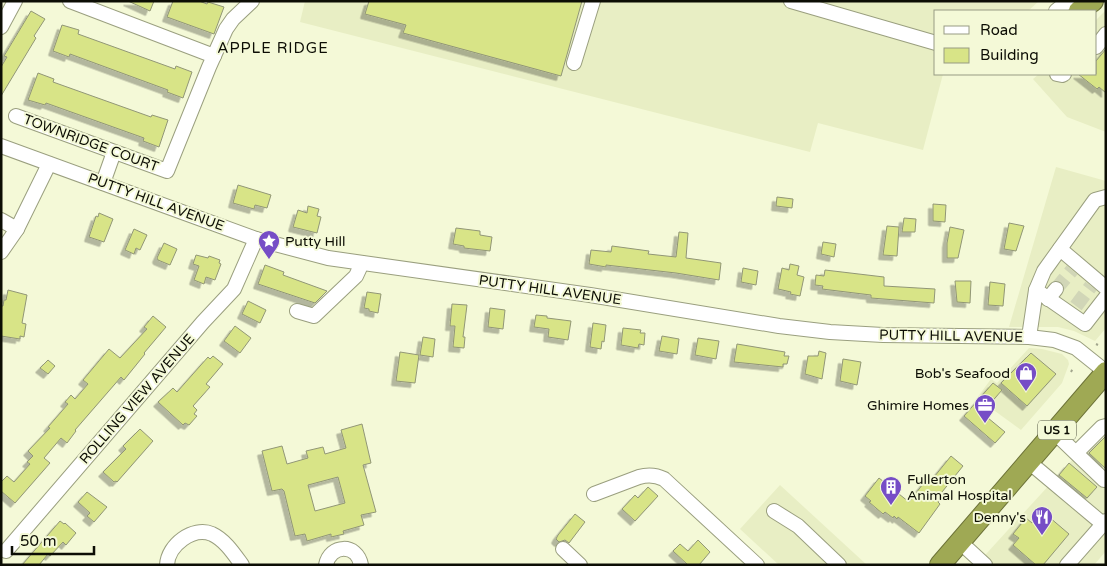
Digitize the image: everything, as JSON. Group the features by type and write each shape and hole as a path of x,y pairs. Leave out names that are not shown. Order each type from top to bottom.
{"highway":[{"path":"1080,10 1093,1"},
{"name":"US 1","path":"940,565 1106,372"}],"street":[{"path":"1,27 15,1"},
{"path":"70,1 214,56 226,29 233,19 252,1"},
{"path":"574,63 593,1"},
{"path":"791,1 934,42"},
{"path":"1057,10 1068,1"},
{"path":"1079,10 1088,1"},
{"path":"1097,45 1106,34"},
{"name":"TOWNRIDGE COURT","path":"16,116 167,171 214,56"},
{"name":"PUTTY HILL AVENUE","path":"1,146 256,239 307,254 821,331 883,335 1029,337 1054,340 1076,348 1106,372"},
{"path":"103,183 114,152"},
{"path":"1,252 17,229 49,164"},
{"path":"1029,337 1036,290 1044,271 1095,200 1106,197"},
{"path":"1,220 17,229"},
{"name":"ROLLING VIEW AVENUE","path":"6,551 203,322 234,289 256,239"},
{"path":"1060,249 1074,267 1098,284"},
{"path":"296,311 314,316 356,276 362,263"},
{"path":"1036,290 1052,294 1073,310 1085,324 1106,297"},
{"path":"1077,452 1102,427 1106,426"},
{"path":"1054,432 1077,452 1104,480"},
{"path":"1029,462 1104,522 1071,564"},
{"path":"594,494 647,475 664,479 756,565"},
{"path":"774,511 798,526 839,565"},
{"path":"167,565 172,548 180,538 199,533 210,533 221,539 242,565"},
{"path":"960,542 985,565"},
{"path":"326,565 330,554 335,550 343,548 356,553 361,565"},
{"path":"564,550 580,565"}],"path":[{"path":"1071,373 1073,368"}],"shaded area":[{"path":"305,1 1039,1 1029,10 934,10 934,75 943,75 923,150 818,123 810,152 300,22"},
{"path":"1106,10 1106,132 1067,117 1033,79 1038,75 1097,75 1097,19"},
{"path":"1056,167 1106,181 1106,328 1095,341 1074,331 1058,327 1009,327"},
{"path":"1029,348 1062,354 1069,364 1062,383 1021,430 977,398 991,379 997,383"},
{"path":"1106,423 1106,551 1094,565 976,565"},
{"path":"780,485 867,565 779,565 740,529"}],"building":[{"path":"128,1 154,1 150,11"},
{"path":"173,1 199,1 207,4 208,2 224,7 214,34 167,17"},
{"path":"369,1 582,1 561,76 403,33 406,25 365,14"},
{"path":"31,11 45,19 34,36 36,38 1,96 1,67 7,57 4,56"},
{"path":"62,25 79,30 78,34 175,69 176,66 192,72 183,98 167,92 168,90 70,54 69,57 53,51"},
{"path":"1106,49 1106,93 1099,87 1097,89 1079,75 1097,75 1097,60"},
{"path":"38,73 54,79 53,82 151,117 152,115 168,120 159,147 143,141 144,138 46,103 45,105 28,100"},
{"path":"238,185 271,195 267,208 255,205 254,209 233,203"},
{"path":"777,197 793,199 792,208 776,206"},
{"path":"933,204 946,205 945,222 933,221"},
{"path":"308,206 319,209 317,216 321,217 317,233 293,227 298,210 307,213"},
{"path":"99,213 113,219 104,242 89,237 96,216 98,217"},
{"path":"904,218 916,219 915,232 902,232"},
{"path":"1009,223 1024,226 1016,251 1004,249"},
{"path":"887,226 899,227 897,256 883,255"},
{"path":"950,227 964,230 958,258 947,258"},
{"path":"456,228 480,231 480,235 492,237 490,251 464,248 464,246 453,244"},
{"path":"134,229 147,235 140,250 136,248 134,254 125,250"},
{"path":"679,232 688,233 686,258 721,263 719,280 676,273 589,264 591,250 611,252 612,246 649,251 648,254 676,257"},
{"path":"823,242 836,244 834,257 821,254"},
{"path":"164,243 177,249 170,265 157,258"},
{"path":"196,255 208,258 209,256 220,260 219,263 221,264 215,280 206,277 204,284 194,280 199,266 193,264"},
{"path":"790,264 799,266 797,275 804,277 800,296 778,289 782,268 789,270"},
{"path":"265,265 284,272 283,275 327,291 315,303 258,284"},
{"path":"743,268 758,271 756,285 741,282"},
{"path":"825,270 884,277 884,286 935,289 934,303 871,298 871,295 822,289 823,286 815,285 816,275 824,276"},
{"path":"955,281 971,281 970,303 957,302"},
{"path":"990,282 1005,284 1003,306 988,305"},
{"path":"8,290 27,295 22,323 26,324 24,337 20,336 20,339 1,336 1,306 3,306 4,300 6,300"},
{"path":"367,292 381,294 378,313 364,308"},
{"path":"248,301 266,310 260,323 242,314"},
{"path":"452,304 467,305 463,337 465,337 464,348 453,347 455,326 450,326"},
{"path":"490,308 505,310 503,329 488,327"},
{"path":"536,315 571,321 568,340 548,337 549,329 534,327"},
{"path":"153,316 166,327 124,380 121,377 75,430 67,443 61,438 44,458 50,463 15,503 1,491 1,482 7,476 14,482 30,464 27,462 33,456 28,451 50,428 48,427 68,404 65,402 71,395 75,399 88,384 83,380 109,349 120,358 147,329 144,327"},
{"path":"593,323 606,325 604,342 602,341 601,349 590,347"},
{"path":"235,326 251,338 240,353 224,341"},
{"path":"623,328 641,330 640,333 645,333 644,345 639,344 638,348 621,345"},
{"path":"662,336 679,339 677,354 659,351"},
{"path":"423,337 435,339 433,357 420,355"},
{"path":"698,338 719,341 716,359 695,355"},
{"path":"737,344 785,352 784,356 789,356 787,364 783,364 783,367 734,362"},
{"path":"819,351 826,353 822,379 805,374 808,356 818,356"},
{"path":"400,352 419,355 415,383 396,381"},
{"path":"1031,353 1056,374 1027,406 1001,383"},
{"path":"213,356 223,364 206,384 210,387 193,406 197,410 194,414 197,416 189,425 185,423 183,425 158,402 173,388 177,392 208,357 210,359"},
{"path":"843,359 861,362 857,385 840,381"},
{"path":"48,360 55,366 48,374 40,368"},
{"name":"Ghimire Homes","path":"993,383 1002,390 982,413 1005,432 995,443 964,416"},
{"path":"362,424 371,463 363,465 376,512 361,515 364,525 343,531 344,534 331,537 331,534 307,541 305,534 295,536 284,491 282,489 272,491 262,451 282,446 287,464 308,458 306,451 323,447 325,454 346,448 341,430","holes":["338,477 345,503 315,511 308,485"]},
{"path":"140,429 153,441 117,482 114,482 103,472 126,449 123,446"},
{"path":"1106,436 1106,469 1089,453"},
{"path":"951,456 963,466 942,492 944,493 938,502 940,504 919,533 898,517 897,519 894,516 893,518 885,512 883,514 865,496 879,478 909,502 926,480 930,482"},
{"path":"1069,463 1097,487 1087,498 1059,475"},
{"path":"648,487 658,496 635,521 622,509 635,495 638,498"},
{"path":"87,492 107,507 94,522 87,516 90,513 78,502"},
{"name":"Denny's","path":"1042,511 1069,534 1043,565 1036,565 1013,545 1019,538 1013,534 1026,518 1032,523"},
{"path":"575,514 585,522 569,543 565,540 559,542 556,539 558,535"},
{"path":"60,521 76,533 66,545 63,542 50,556 48,554 39,565 22,565"},
{"path":"698,540 710,552 699,565 688,565 673,551 680,544 688,551"}],"tunnel":[{"path":"1056,289 1072,270"},
{"path":"1076,306 1091,286"}],"place":[{"name":"Putty Hill","path":"269,260"},
{"name":"Bob's Seafood","path":"1026,392"},
{"name":"Ghimire Homes","path":"985,424"},
{"name":"Fullerton Animal Hospital","path":"891,506"},
{"name":"Denny's","path":"1042,536"}],"district":[{"name":"APPLE RIDGE","path":"273,48"}]}
